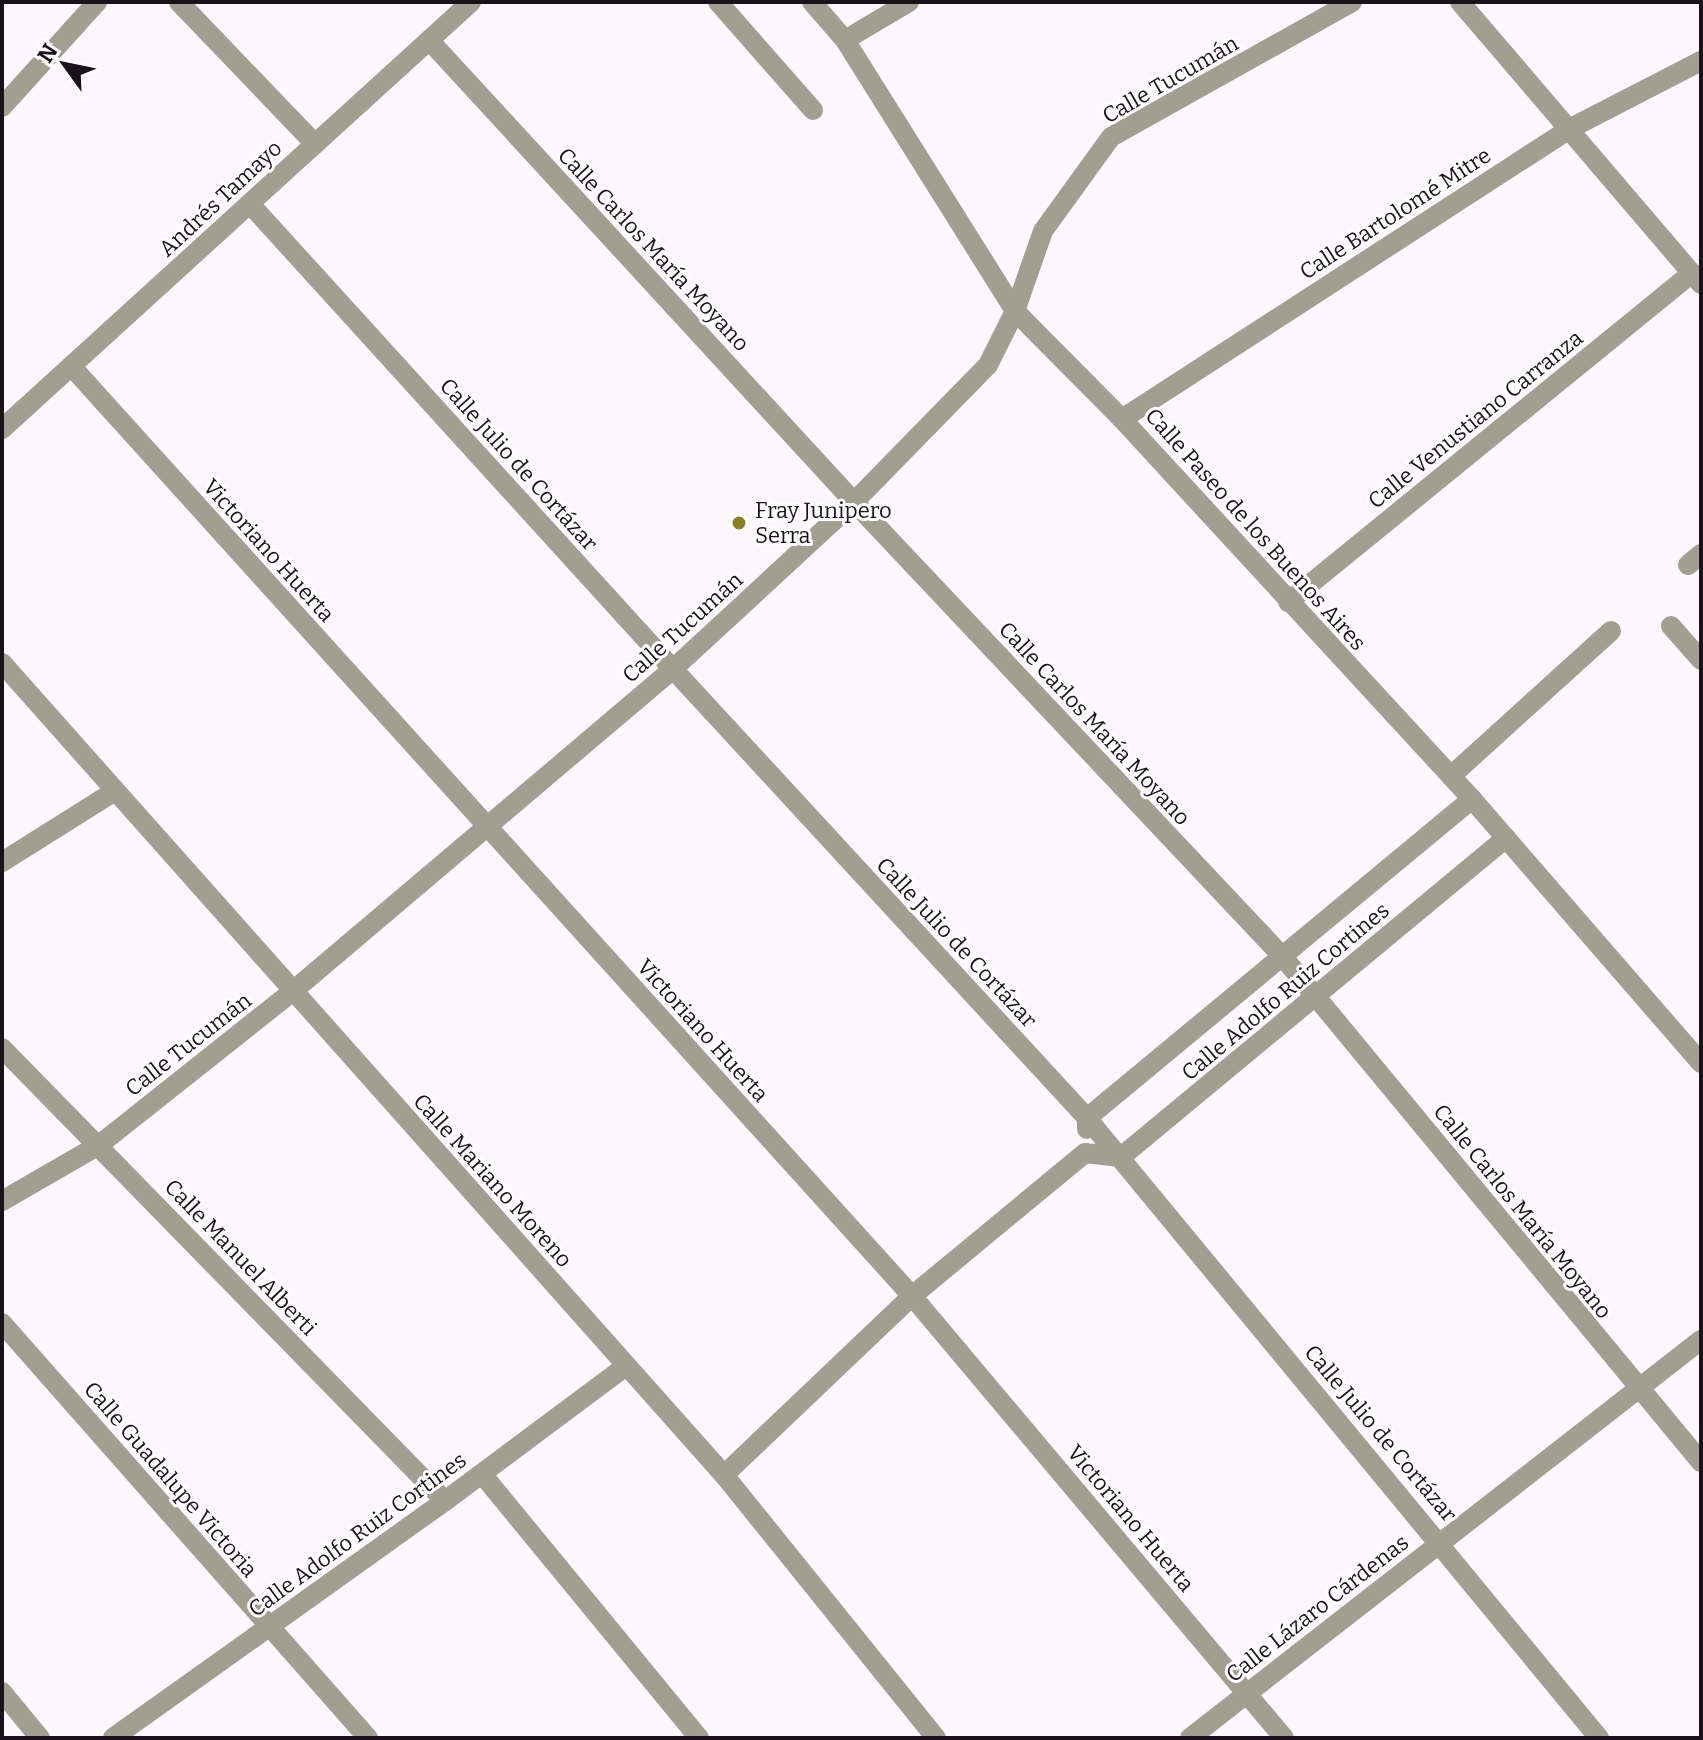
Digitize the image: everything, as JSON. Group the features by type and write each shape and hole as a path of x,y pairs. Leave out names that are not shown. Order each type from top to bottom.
{"street":[{"path":"2,107 97,2"},
{"path":"179,2 315,144"},
{"name":"Andrés Tamayo","path":"2,429 471,2"},
{"path":"718,2 813,110"},
{"name":"Calle Paseo de los Buenos Aires","path":"812,2 845,40 1015,311 1122,419 1472,799 1701,1063"},
{"path":"845,40 909,2"},
{"name":"Calle Tucumán","path":"2,1201 99,1145 293,991 673,669 854,502 988,365 1015,311 1043,231 1111,137 1352,2"},
{"path":"1460,2 1571,128 1696,279"},
{"name":"Calle Carlos María Moyano","path":"429,40 854,502 1283,957 1639,1391 1701,1462"},
{"name":"Calle Bartolomé Mitre","path":"1122,419 1571,128 1701,61"},
{"name":"Calle Julio de Cortázar","path":"250,204 1087,1118 1599,1738"},
{"name":"Calle Venustiano Carranza","path":"1288,602 1696,279"},
{"name":"Victoriano Huerta","path":"72,367 912,1296 1284,1738"},
{"path":"1671,626 1701,660"},
{"path":"1451,776 1611,631"},
{"name":"Calle Mariano Moreno","path":"2,663 724,1475 936,1738"},
{"path":"2,862 115,791"},
{"name":"Calle Adolfo Ruiz Cortines","path":"1087,1118 1472,799"},
{"name":"Calle Adolfo Ruiz Cortines","path":"1121,1157 1506,838"},
{"name":"Calle Manuel Alberti","path":"2,1048 445,1501"},
{"path":"1085,1153 1087,1118"},
{"path":"724,1475 912,1296 1085,1153 1121,1157"},
{"name":"Calle Guadalupe Victoria","path":"2,1323 368,1738"},
{"name":"Calle Lázaro Cárdenas","path":"1190,1738 1701,1340"},
{"name":"Calle Adolfo Ruiz Cortines","path":"113,1738 445,1501 626,1366"},
{"path":"482,1474 699,1738"},
{"path":"2,1692 40,1738"}],"place":[{"name":"Fray Junipero Serra","path":"739,523"}]}
